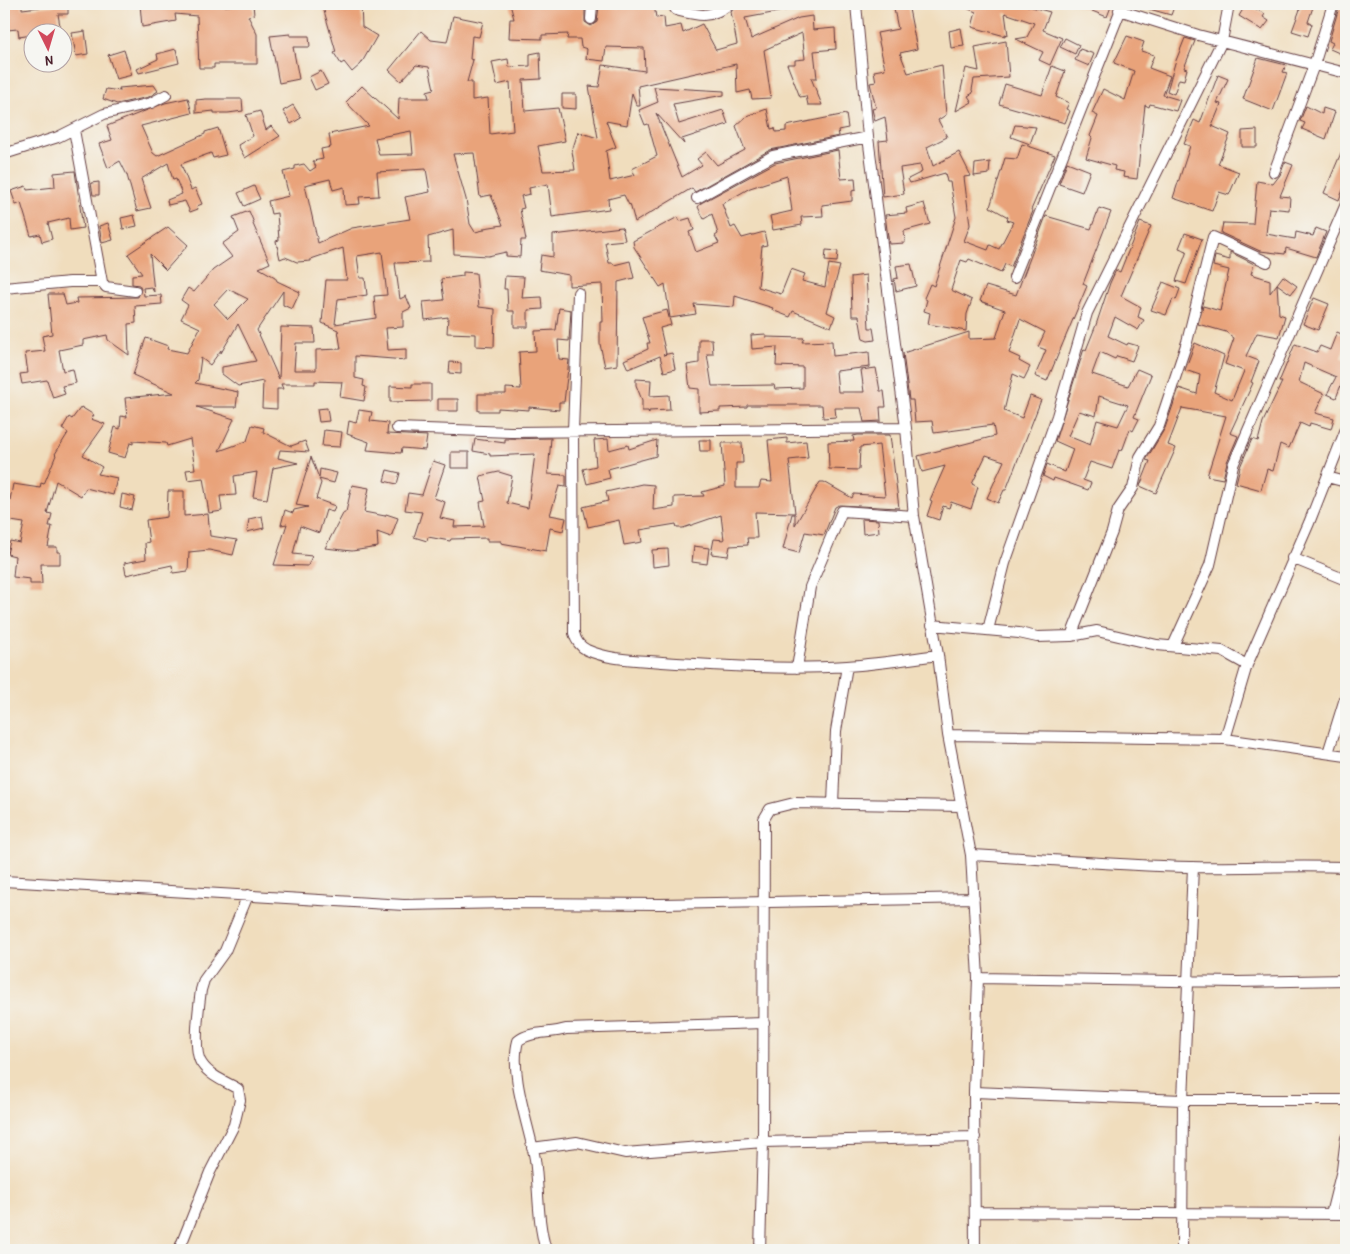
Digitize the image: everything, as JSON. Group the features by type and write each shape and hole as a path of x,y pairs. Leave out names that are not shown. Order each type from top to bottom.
{"street":[{"path":"591,19 592,4"},
{"path":"672,4 676,10 698,16 716,13 730,4"},
{"path":"856,4 868,137 906,428 914,516 938,656 948,735 971,855 978,978 974,1092 975,1250"},
{"path":"988,630 1005,563 1057,416 1087,313 1222,41 1229,4"},
{"path":"1274,172 1314,65 1333,4"},
{"path":"1014,278 1036,219 1052,186 1121,7 1222,41 1346,73"},
{"path":"4,154 58,138 104,114 136,108 166,94"},
{"path":"74,130 102,282 106,287 135,291"},
{"path":"697,198 774,156 868,137"},
{"path":"1173,646 1210,565 1234,465 1346,204"},
{"path":"1072,636 1112,532 1118,510 1134,488 1140,457 1160,426 1187,342 1213,237 1267,262"},
{"path":"4,288 70,282 102,282"},
{"path":"578,293 573,431 576,641 587,650 598,654 632,659 719,666 797,668 847,666 938,656"},
{"path":"397,428 511,432 906,428"},
{"path":"1225,739 1247,665 1346,429"},
{"path":"1327,477 1346,482"},
{"path":"797,668 810,587 842,511 914,516"},
{"path":"1292,558 1346,580"},
{"path":"932,625 1037,637 1072,636 1097,631 1173,646 1222,651 1247,665"},
{"path":"833,804 836,731 847,666"},
{"path":"1328,753 1346,695"},
{"path":"948,735 1225,739 1346,756"},
{"path":"760,1250 763,1142 764,819 770,809 794,802 961,806"},
{"path":"971,855 1192,867 1289,864 1346,867"},
{"path":"1182,1250 1184,1100 1192,867"},
{"path":"4,881 404,905 661,904 974,898"},
{"path":"179,1250 210,1172 234,1124 240,1100 238,1089 210,1073 202,1064 197,1052 201,990 204,980 225,952 248,895"},
{"path":"978,978 1189,981 1346,980"},
{"path":"546,1250 532,1148 524,1114 517,1067 516,1046 521,1038 528,1035 554,1033 566,1029 764,1022"},
{"path":"974,1092 1184,1100 1346,1100"},
{"path":"532,1148 577,1142 625,1153 763,1142 975,1137"},
{"path":"1331,1214 1342,1170 1346,1138"},
{"path":"975,1212 1183,1215 1346,1214"}],"building":[{"path":"7,4 22,4 22,9 68,4 68,14 58,14 59,22 22,22 22,37 19,37 18,29 7,30"},
{"path":"140,4 224,4 225,6 253,4 254,15 248,16 257,34 257,64 214,64 214,68 199,68 197,16 175,14 176,21 142,27"},
{"path":"322,4 361,4 362,27 377,36 361,64 352,72 344,62 341,64 334,53 336,52"},
{"path":"510,4 585,5 585,22 591,26 597,22 599,6 622,8 621,4 654,4 656,18 664,17 665,28 681,25 683,33 702,24 716,50 737,44 731,12 737,4 793,4 794,9 745,18 751,39 799,18 812,16 813,30 835,28 836,49 814,51 817,78 811,78 822,105 808,105 806,96 800,97 787,64 795,64 795,60 805,59 802,33 764,50 771,98 752,99 750,90 737,93 736,64 638,86 640,106 637,106 632,93 627,125 606,121 616,147 606,151 610,181 635,175 632,169 657,156 648,124 645,125 639,110 658,102 654,87 724,91 724,95 673,104 679,124 723,110 728,124 682,139 684,144 656,113 682,177 702,165 697,159 706,152 717,165 745,150 736,126 747,116 767,109 771,129 775,128 776,132 786,131 786,126 846,114 848,128 838,130 839,136 770,150 695,192 692,188 635,222 630,204 624,195 608,199 609,209 552,217 548,184 529,188 530,194 521,196 524,208 520,209 526,240 521,240 520,257 506,256 506,252 488,256 454,254 453,230 428,237 429,262 395,263 400,299 406,296 411,308 403,312 403,327 386,328 388,350 406,349 406,360 355,356 355,378 364,380 363,386 366,387 364,401 340,397 342,382 315,381 315,384 281,384 283,389 277,389 277,409 262,408 263,381 238,386 222,374 222,367 256,361 238,324 221,353 221,350 210,365 201,358 198,380 195,383 238,392 236,407 197,407 234,419 219,451 247,441 252,425 264,428 263,432 291,446 305,441 309,452 280,450 278,458 298,463 273,468 267,499 253,497 257,472 234,476 236,495 220,496 222,511 209,513 203,478 188,480 186,470 195,469 190,439 167,446 166,443 133,441 133,444 130,443 125,458 108,453 115,427 120,429 121,416 127,417 125,398 174,393 133,375 146,338 168,346 167,349 187,353 200,328 181,319 188,305 181,300 188,288 194,292 213,270 232,257 222,244 239,232 233,217 249,211 270,263 259,268 275,277 277,281 300,292 292,309 283,305 283,291 257,330 279,379 281,327 314,328 315,343 296,343 294,370 316,370 316,350 341,349 338,330 322,323 326,280 347,280 343,248 311,259 311,261 297,262 285,257 280,259 276,241 279,240 277,213 271,214 268,201 289,196 283,172 304,164 310,171 316,167 313,161 323,159 321,149 331,147 329,134 369,126 346,102 362,86 398,119 399,98 429,98 427,91 434,89 429,67 416,65 401,81 389,70 421,31 431,40 447,42 453,16 483,22 479,37 472,36 470,59 473,60 467,82 472,82 472,100 488,98 490,134 513,131 510,82 497,85 492,62 508,59 509,67 530,66 530,54 540,52 541,79 523,80 525,111 558,108 565,141 538,146 543,171 575,170 572,151 578,132 598,138 589,86 599,87 603,65 645,71 644,48 606,47 604,61 586,59 587,49 581,47 580,39 567,39 568,34 542,35 542,39 509,38 510,19 514,19","holes":["411,131 413,154 379,155 375,138","474,153 480,197 491,195 503,225 484,228 484,230 475,232 470,224 466,199 453,154","426,169 430,192 405,197 410,219 352,228 318,243 305,185 330,179 333,190 344,187 345,205 360,204 359,197 379,196 377,172","382,252 387,295 374,296 376,318 335,324 338,299 367,295 365,278 360,278 357,256","228,289 248,299 228,319 214,304"]},
{"path":"893,4 908,4 917,49 900,53 908,73 942,65 946,115 938,120 947,137 927,147 933,166 959,152 971,176 964,177 970,225 964,241 988,250 990,245 999,249 1013,222 1007,220 1008,217 990,207 1005,158 1017,159 1022,144 1055,155 1031,210 1033,211 1011,267 1005,264 1001,273 969,259 967,262 961,260 951,290 972,300 967,314 966,331 928,324 930,313 924,311 927,300 924,298 930,284 934,286 956,217 950,182 947,182 945,173 910,183 908,179 922,172 920,165 900,168 904,194 883,197 879,141 888,140 885,117 875,121 872,109 876,108 870,83 876,82 874,71 885,69 877,33 898,29"},
{"path":"957,4 1021,4 1050,12 1043,30 1062,38 1050,65 1039,60 1043,52 1016,39 1027,37 1034,23 1005,13 1008,35 1005,34 1005,36 972,27 976,12"},
{"path":"1075,4 1112,4 1107,17"},
{"path":"1142,4 1175,4 1171,15 1142,7"},
{"path":"1246,4 1265,14 1263,17 1269,21 1262,30 1239,16"},
{"path":"1302,4 1314,4 1308,22 1312,24 1308,36 1292,31"},
{"path":"1340,4 1346,4 1346,56 1330,49 1333,43 1329,41"},
{"path":"961,28 964,46 951,48 949,31"},
{"path":"85,31 88,54 76,56 72,33"},
{"path":"290,34 290,36 309,36 310,47 293,47 299,79 279,83 270,36"},
{"path":"1127,36 1144,42 1141,51 1154,55 1149,68 1170,76 1163,95 1180,100 1176,111 1150,104 1149,107 1145,105 1137,179 1123,177 1124,172 1114,170 1115,166 1086,158 1092,138 1090,136 1098,116 1092,113 1103,89 1125,100 1134,71 1114,63"},
{"path":"1065,38 1079,45 1075,54 1060,47"},
{"path":"1185,38 1195,41 1184,68 1187,69 1184,80 1179,79 1174,94 1167,91"},
{"path":"1006,41 1009,77 974,79 973,93 968,96 972,102 956,111 966,68 979,71 975,47"},
{"path":"176,49 179,63 139,73 137,69 158,59 157,54"},
{"path":"1080,49 1094,54 1089,66 1075,60"},
{"path":"124,50 132,75 116,79 108,55"},
{"path":"1258,58 1286,65 1283,72 1287,73 1273,111 1243,99"},
{"path":"1052,66 1065,71 1056,97 1069,103 1066,109 1070,111 1065,123 999,104 1005,84 1042,95"},
{"path":"321,71 328,84 315,90 309,77"},
{"path":"1218,75 1228,79 1217,103 1221,104 1212,126 1230,134 1218,164 1239,172 1229,195 1219,192 1212,211 1173,198 1190,146 1184,144 1194,120 1200,123"},
{"path":"154,85 158,91 149,97 117,104 103,99 106,89 120,91 119,88"},
{"path":"562,94 576,94 576,109 562,108"},
{"path":"188,98 192,113 141,126 153,153 157,156 205,134 205,132 218,128 226,155 213,158 211,153 181,164 191,190 195,188 202,204 197,206 198,209 190,212 185,201 168,205 167,200 182,194 176,179 173,180 168,163 141,179 151,208 137,211 127,175 120,161 108,168 99,144 112,140 107,126 165,103"},
{"path":"242,99 243,111 196,113 196,100"},
{"path":"293,105 301,118 291,124 283,111"},
{"path":"1306,106 1322,114 1323,108 1335,112 1326,139 1302,129 1305,123 1300,121"},
{"path":"260,111 266,130 271,126 280,136 245,158 238,145 253,136 246,115"},
{"path":"1015,125 1036,127 1030,144 1011,137"},
{"path":"1257,130 1257,147 1242,147 1242,131"},
{"path":"1346,141 1346,182 1339,200 1324,193"},
{"path":"838,150 841,179 855,178 856,190 852,191 852,201 822,205 823,216 801,217 802,225 773,230 770,216 792,211 787,176 750,188 722,204 731,228 735,226 742,238 764,232 767,245 762,246 758,287 781,294 791,269 805,274 802,281 825,287 829,264 840,266 827,312 835,316 831,327 793,311 790,317 772,310 773,308 735,296 734,307 694,304 696,314 670,318 665,284 660,287 634,247 633,241 678,217 680,221 690,218 694,230 689,232 696,252 719,243 715,236 718,234 712,214 704,219 698,207 701,203 775,163"},
{"path":"990,162 989,174 974,176 975,164"},
{"path":"1067,162 1090,171 1082,192 1059,184"},
{"path":"1285,162 1293,165 1280,196 1290,197 1289,210 1269,208 1266,234 1295,239 1296,232 1313,236 1316,228 1326,232 1316,257 1286,248 1285,254 1260,251 1221,233 1223,223 1253,224 1257,181 1273,184 1280,175"},
{"path":"75,171 83,228 70,230 69,218 48,223 52,239 42,242 40,234 31,236 21,203 16,205 11,191 26,186 27,190 55,187 54,173"},
{"path":"99,182 99,195 93,195 91,183"},
{"path":"254,186 260,199 244,206 238,193"},
{"path":"924,203 930,224 904,231 905,243 889,244 885,215 907,213 906,208"},
{"path":"1099,208 1111,212 1083,284 1087,286 1047,381 1035,376 1046,350 1038,347 1045,332 1020,319 1009,353 1020,358 1019,361 1030,367 1024,379 1013,374 1004,411 1022,418 1030,396 1041,400 1006,490 1004,490 998,503 987,498 1004,461 986,455 972,484 978,487 971,509 951,502 949,508 943,506 939,520 927,516 932,501 930,500 945,466 922,472 918,456 995,436 993,425 934,433 932,421 915,422 913,400 909,400 903,353 969,332 969,339 996,338 1005,310 980,301 986,286 1016,295 1046,216 1091,229"},
{"path":"134,215 137,226 123,229 121,218"},
{"path":"1140,222 1151,226 1121,296 1141,307 1138,317 1144,320 1138,330 1115,317 1108,336 1127,345 1128,343 1138,346 1132,361 1117,356 1115,359 1100,352 1092,374 1128,386 1137,369 1151,375 1134,417 1139,419 1133,431 1130,429 1122,451 1119,450 1112,469 1090,462 1083,480 1091,483 1088,490 1054,478 1053,481 1043,476 1047,464 1065,472 1073,449 1055,441 1084,349 1086,350 1116,270 1120,272","holes":["1099,396 1128,405 1118,426 1097,420 1090,445 1068,436 1079,411 1096,416"]},
{"path":"108,223 113,240 102,243 99,226"},
{"path":"168,227 188,245 166,270 150,254 154,292 151,287 143,288 144,296 161,295 162,304 135,306 136,323 128,324 129,355 108,340 107,335 83,340 83,345 59,350 63,371 73,369 76,383 62,386 65,394 53,398 47,380 22,384 20,374 28,373 25,353 45,351 42,336 52,334 48,294 63,294 66,305 77,303 76,298 138,297 141,289 139,285 132,284 132,275 142,274 128,254"},
{"path":"622,227 625,240 605,242 609,263 614,265 630,261 634,278 618,282 617,365 605,367 600,344 600,322 603,322 602,284 569,286 569,275 539,270 541,255 553,257 553,235"},
{"path":"1185,233 1202,239 1186,284 1176,281 1187,251 1179,248"},
{"path":"826,250 838,251 837,262 825,261"},
{"path":"1230,252 1254,264 1251,274 1270,280 1270,293 1277,284 1279,314 1285,316 1279,337 1257,333 1246,356 1259,361 1251,382 1253,383 1230,433 1238,436 1227,462 1223,479 1207,476 1226,416 1182,408 1168,445 1176,448 1156,493 1140,486 1150,461 1146,460 1165,428 1179,388 1197,394 1200,375 1185,370 1195,343 1224,356 1214,392 1232,400 1244,371 1225,364 1234,338 1226,332 1198,324 1203,306 1220,311 1229,270 1213,266 1215,256 1230,260"},
{"path":"911,264 916,286 896,291 894,279 898,278 896,266"},
{"path":"463,272 476,273 479,307 495,309 494,347 476,346 476,334 447,333 448,317 425,320 423,302 444,300 441,279 463,276"},
{"path":"866,275 869,328 873,328 875,340 868,341 863,339 859,316 852,316 851,277"},
{"path":"505,276 524,277 522,298 542,297 543,309 528,310 528,327 514,327 514,311 508,311 507,289 504,289"},
{"path":"1283,276 1297,286 1291,294 1277,284"},
{"path":"1163,282 1180,289 1176,300 1173,299 1166,315 1151,310"},
{"path":"1314,298 1329,304 1318,330 1303,324"},
{"path":"559,308 571,310 569,341 558,340 559,359 569,360 564,402 559,402 559,410 529,407 529,410 498,408 498,411 478,411 478,394 506,394 506,388 521,389 519,352 536,351 535,331 556,330"},
{"path":"667,310 671,325 660,328 666,354 663,355 672,353 675,369 664,372 660,356 628,369 624,360 648,349 647,343 650,343 642,317"},
{"path":"1337,332 1346,336 1346,343 1341,358 1346,359 1346,372 1336,398 1327,394 1336,377 1304,363 1299,382 1324,394 1315,413 1334,418 1331,429 1310,423 1309,427 1300,423 1289,448 1280,444 1273,471 1267,469 1261,490 1236,483 1240,467 1252,439 1258,441 1263,422 1282,382 1279,382 1295,344 1317,352 1320,346 1330,350"},
{"path":"766,334 766,337 804,338 802,342 832,341 833,356 869,352 870,367 836,371 838,392 864,392 861,370 876,368 880,391 884,391 886,407 880,407 881,421 864,422 861,408 835,408 836,417 823,418 822,405 747,405 747,407 720,408 720,411 699,412 699,389 690,388 687,365 699,363 699,339 712,339 713,354 707,354 712,386 774,385 775,389 803,388 803,367 776,366 777,347 752,349 751,335"},
{"path":"450,362 461,363 461,374 449,373"},
{"path":"636,379 651,380 650,396 669,395 670,410 649,411 649,414 648,411 642,411 642,400 636,385"},
{"path":"412,384 431,384 431,401 390,402 390,386 412,387"},
{"path":"438,399 458,399 458,411 438,411"},
{"path":"81,407 94,415 91,419 105,424 83,455 102,467 98,474 117,478 113,495 86,488 81,496 56,481 47,513 52,514 49,526 52,526 48,547 57,547 57,552 60,552 60,564 41,564 42,584 30,584 30,579 13,577 15,556 7,554 10,541 20,543 24,523 4,520 5,499 10,500 13,484 40,488 41,483 44,484 55,454 68,433 62,429 69,417 72,419"},
{"path":"327,408 329,421 319,422 317,409"},
{"path":"359,410 372,412 370,421 388,423 387,434 427,436 425,450 402,448 401,453 367,450 369,442 347,434 349,421 356,423"},
{"path":"324,430 342,432 340,447 322,446"},
{"path":"858,435 890,435 899,508 839,505 835,507 824,535 805,532 799,553 783,549 792,514 795,514 795,525 820,482 824,482 852,498 854,494 885,496 879,445 860,447 859,470 829,469 828,442 854,441 853,436"},
{"path":"551,438 548,474 566,475 566,487 559,486 550,515 566,518 563,531 550,528 546,551 501,543 501,541 487,541 487,538 451,539 450,541 428,537 427,541 414,537 422,512 405,510 408,493 422,495 433,461 445,465 434,498 445,502 440,518 455,521 454,527 484,526 480,502 485,501 480,476 499,472 512,476 507,503 528,508 535,454 490,456 490,454 473,451 475,439 505,443 505,439"},
{"path":"787,438 787,443 806,441 808,458 789,460 795,513 755,512 757,538 747,538 748,545 730,546 728,556 711,554 714,539 724,540 721,515 683,528 677,528 676,524 640,530 642,542 624,545 619,520 588,527 583,507 608,501 606,492 642,484 654,485 653,510 674,507 674,497 704,496 702,492 725,486 722,443 742,443 743,463 736,463 736,488 759,488 761,481 772,482 768,440"},
{"path":"608,439 609,450 628,445 629,449 657,440 656,456 608,469 610,478 587,484 583,469 596,466 594,440"},
{"path":"699,440 711,440 711,451 700,451"},
{"path":"451,452 469,452 469,468 451,468"},
{"path":"311,457 319,478 320,469 337,473 334,483 319,479 321,483 316,499 335,506 333,512 326,510 319,533 300,526 293,554 312,556 308,566 274,565 287,524 281,525 285,510 293,513 294,510 308,507 296,505"},
{"path":"387,470 400,473 397,484 384,481"},
{"path":"352,485 369,488 364,512 385,516 386,514 398,518 391,537 377,532 378,547 352,551 325,548 344,512 346,512"},
{"path":"168,491 184,491 184,516 208,514 210,536 237,540 233,555 209,550 189,552 188,571 173,573 172,565 126,575 124,563 146,559 145,543 149,542 146,520 167,517"},
{"path":"122,494 135,497 132,510 120,507"},
{"path":"262,516 264,528 247,532 249,519"},
{"path":"862,519 878,520 879,532 863,534"},
{"path":"694,546 709,548 707,564 692,562"},
{"path":"668,549 669,565 653,567 652,550"}]}
